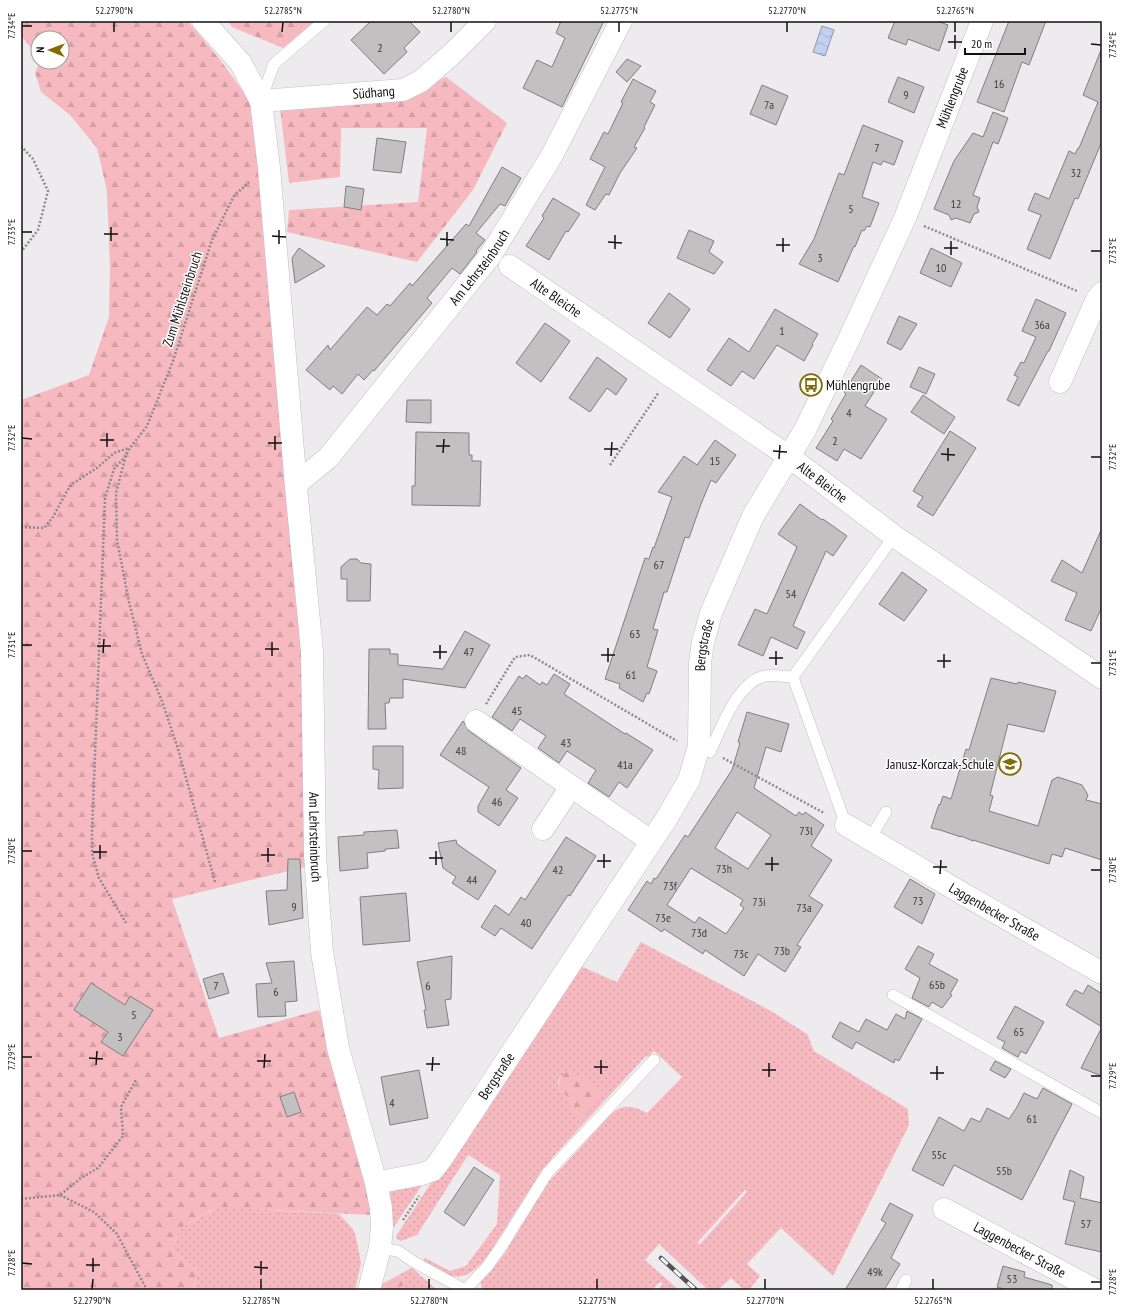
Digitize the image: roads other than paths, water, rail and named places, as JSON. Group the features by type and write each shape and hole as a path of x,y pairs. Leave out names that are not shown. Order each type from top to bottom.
{"street":[{"path":"203,21 240,62 261,101"},
{"name":"Südhang","path":"261,101 402,90 422,82 485,21"},
{"name":"Am Lehrsteinbruch","path":"296,484 328,458 490,256 551,156 621,21"},
{"name":"Mühlengrube","path":"788,456 808,423 905,218 982,21"},
{"name":"Am Lehrsteinbruch","path":"261,101 269,168 312,651 315,854 322,952 338,1048 376,1183"},
{"name":"Alte Bleiche","path":"510,266 788,456 894,536 1100,670"},
{"path":"1060,382 1099,296"},
{"name":"Bergstraße","path":"376,1183 422,1174 433,1170 651,841 689,780 705,749 700,663 709,620 752,516 788,456"},
{"path":"476,721 651,841"},
{"path":"543,829 571,787"},
{"name":"Laggenbecker Straße","path":"846,825 964,895 1102,973"},
{"path":"369,1290 380,1248 382,1226 381,1208 376,1183"},
{"name":"Laggenbecker Straße","path":"944,1208 1095,1290"}],"lane":[{"path":"261,101 274,64 324,21"},
{"path":"793,677 894,536"},
{"path":"705,749 739,694 754,680 766,676 793,677"},
{"path":"793,677 846,825"},
{"path":"870,839 886,812"},
{"path":"893,995 1102,1112"},
{"path":"380,1248 398,1251 414,1262 466,1290 495,1255 548,1172 654,1060"}],"water":[{"path":"822,26 834,30 825,56 813,52"}],"railway":[{"path":"661,1258 696,1290"}],"place":[{"name":"Mühlengrube","path":"811,385"},
{"name":"Janusz-Korczak-Schule","path":"1010,764"}]}
